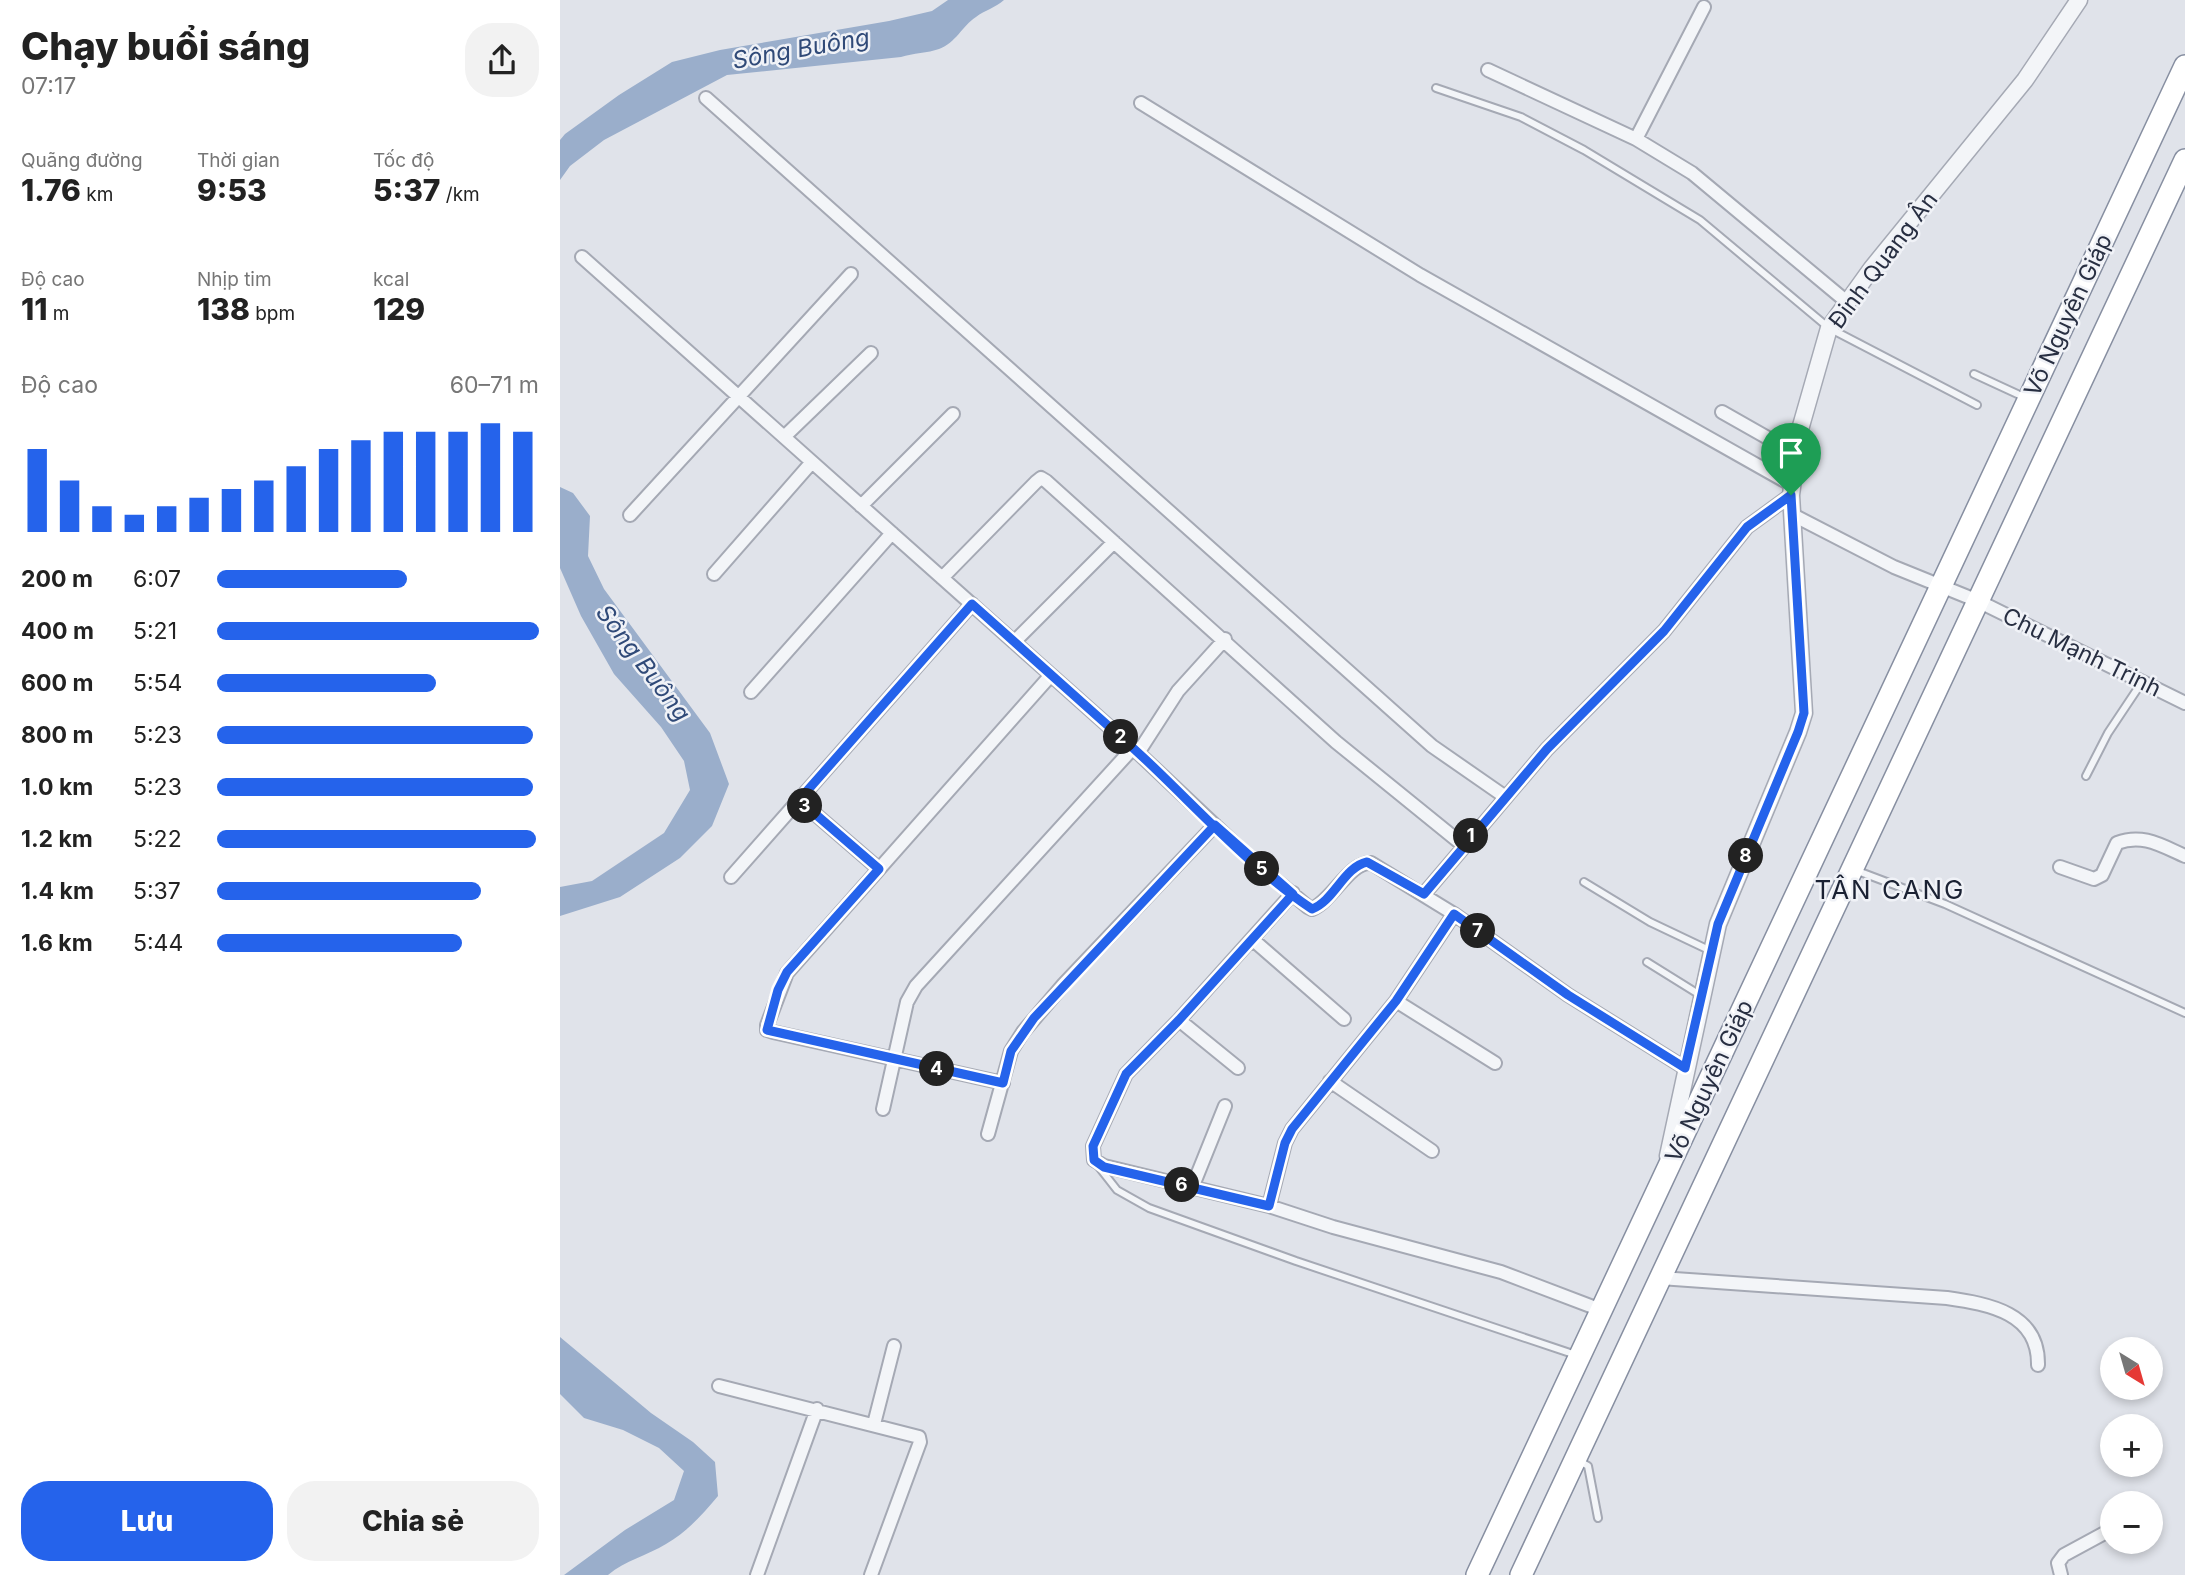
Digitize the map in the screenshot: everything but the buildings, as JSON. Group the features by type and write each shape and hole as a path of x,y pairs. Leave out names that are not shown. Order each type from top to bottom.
{"highway":[{"name":"Võ Nguyên Giáp","path":"1477,1575 2185,66"},
{"name":"Võ Nguyên Giáp","path":"1521,1575 2185,160"}],"street":[{"name":"Đinh Quang Ân","path":"1649,1208 1667,1160 1711,951 1730,892 1804,713 1792,490 1796,454 1817,365 1829,328 1872,268 2025,80 2079,0"},
{"path":"1636,139 1704,7"},
{"path":"1488,71 1636,139 1692,173 1847,302"},
{"path":"706,98 1432,746 1504,796"},
{"path":"1141,103 1420,275 1792,490 1747,527 1664,631 1504,796 1424,894"},
{"path":"582,257 1312,909 1358,866 1367,862 1424,894 1568,995 1685,1068"},
{"path":"630,515 851,274"},
{"path":"784,437 871,353"},
{"path":"1722,412 1796,454"},
{"path":"861,506 953,414"},
{"path":"714,574 813,462"},
{"path":"942,578 1041,478 1336,742 1463,845"},
{"name":"Chu Mạnh Trinh","path":"1793,515 1894,567 1978,601 2185,704"},
{"path":"751,692 892,533"},
{"path":"1014,642 1114,542"},
{"path":"731,877 972,604"},
{"path":"883,1109 907,1002 916,986 1136,750 1178,691 1224,639"},
{"path":"1003,1083 767,1030 778,990 787,972 1051,675"},
{"path":"799,800 879,869"},
{"path":"988,1134 1011,1051 1034,1018 1215,825"},
{"path":"2060,867 2094,879 2102,874 2118,843 2127,839 2149,840 2185,856"},
{"path":"1293,894 1179,1020 1126,1074 1093,1146 1094,1160 1104,1167 1269,1206 1333,1227 1501,1272 1601,1310"},
{"path":"1269,1206 1285,1143 1292,1129 1396,1001 1454,914"},
{"path":"1252,939 1344,1019"},
{"path":"1396,1001 1495,1063"},
{"path":"1179,1020 1238,1068"},
{"path":"1330,1081 1432,1151"},
{"path":"1192,1188 1225,1106"},
{"path":"1660,1278 1947,1298 1983,1303 2018,1319 2038,1345 2038,1365"},
{"path":"874,1424 894,1346"},
{"path":"719,1386 919,1437 920,1442 871,1575"},
{"path":"757,1575 817,1409"},
{"path":"2061,1575 2058,1563 2064,1555 2100,1536"}],"lane":[{"path":"1436,88 1521,117 1584,150 1700,220 1829,328 1977,405"},
{"path":"1974,374 2029,400"},
{"path":"2086,776 2108,733 2142,682"},
{"path":"1853,869 1945,904 2185,1013"},
{"path":"1584,881 1657,926 1711,951"},
{"path":"1647,962 1701,996"},
{"path":"1094,1160 1117,1190 1149,1208 1296,1261 1580,1356"},
{"path":"1576,1459 1588,1466 1598,1518"}],"water":[{"name":"Sông Buông","path":"948,0 1004,0 971,21 950,43 935,50 901,57 727,75 604,140 570,166 560,180 560,140 565,134 619,95 672,62 720,50 889,21 932,11"},
{"name":"Sông Buông","path":"560,487 573,493 590,516 588,556 604,589 710,733 729,784 712,826 680,858 620,897 560,916 560,887 592,881 664,833 690,790 684,761 661,727 614,674 581,616 560,568"},
{"path":"560,1337 715,1462 718,1496 700,1516 674,1539 608,1575 564,1575 625,1530 674,1500 684,1471 659,1448 623,1430 584,1418 560,1394"}],"district":[{"name":"TÂN CANG","path":"1890,890"}],"route":[{"path":"1791,495 1757,517 1747,527 1664,631 1504,796 1424,894 1367,862 1358,866 1321,904 1312,909 1254,862 1146,760 1133,748 972,604 799,800 879,869 787,972 778,990 767,1030 1003,1083 1011,1051 1034,1018 1064,984 1215,825 1254,862 1293,894 1179,1020 1126,1074 1093,1146 1094,1160 1104,1167 1269,1206 1285,1143 1292,1129 1396,1001 1454,914 1568,995 1685,1068 1718,924 1804,713 1791,495"}]}
